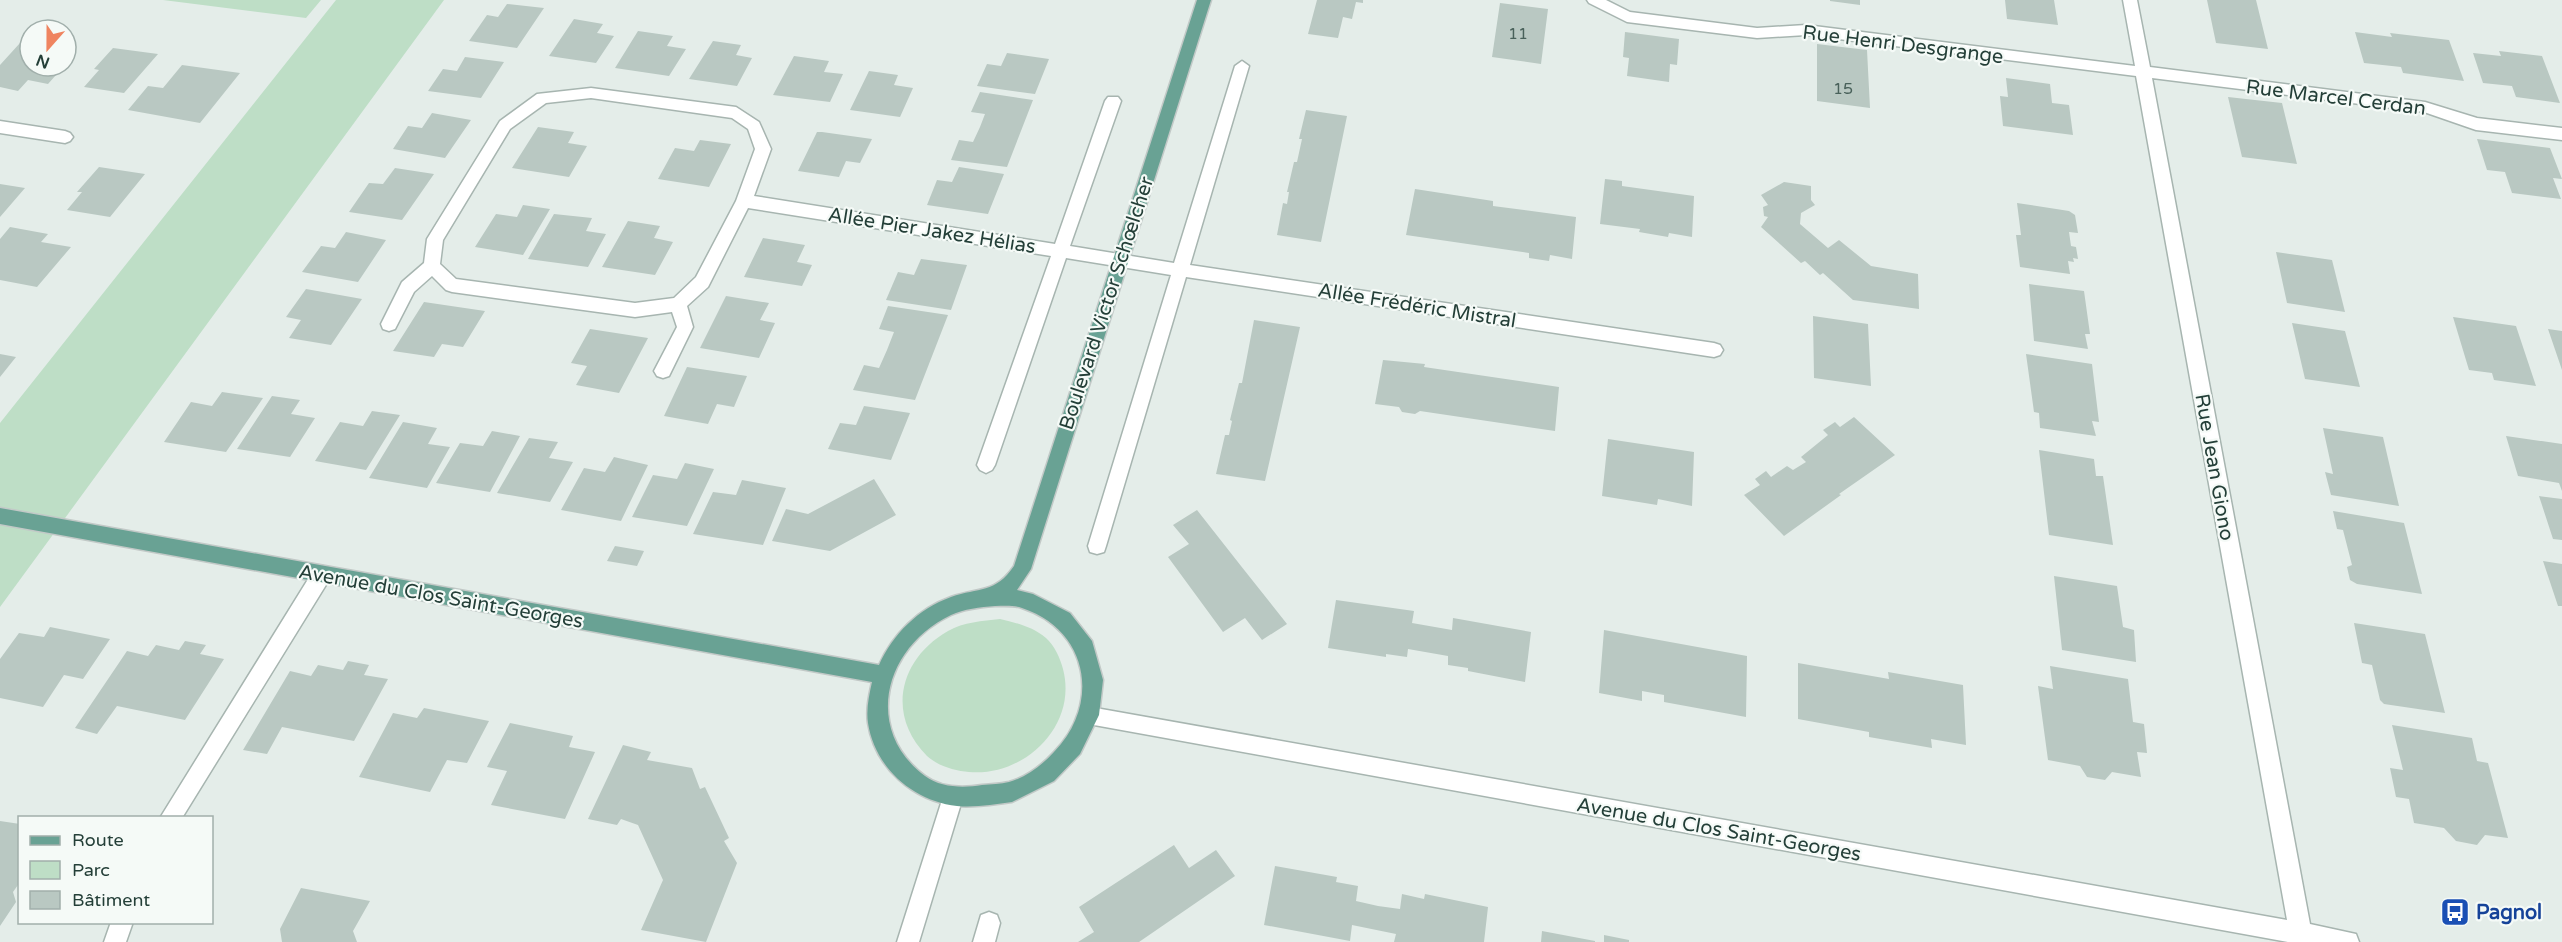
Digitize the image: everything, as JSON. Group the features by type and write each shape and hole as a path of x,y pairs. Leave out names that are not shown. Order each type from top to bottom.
{"main road":[{"name":"Boulevard Victor Schœlcher","path":"995,597 1015,580 1022,569 1204,0"},
{"name":"Avenue du Clos Saint-Georges","path":"0,516 883,675"},
{"path":"995,597 1025,600 1053,612 1075,631 1089,656 1094,685 1090,716 1076,745 1068,754 1052,771 1022,789 987,798 953,796 921,785 897,765 882,738 878,717 877,707 883,675 896,650 915,628 939,611 966,601 995,597"}],"street":[{"name":"Rue Henri Desgrange","path":"1594,0 1627,17 1757,33 1806,30 2143,74"},
{"name":"Rue Jean Giono","path":"2130,0 2301,938"},
{"path":"1097,546 1242,66"},
{"name":"Rue Marcel Cerdan","path":"2143,74 2425,107 2476,124 2562,134"},
{"path":"389,324 408,287 432,266 435,239 505,125 542,98 591,93 736,113 754,126 763,149 744,201 702,282 678,304 635,310 452,285 432,266"},
{"path":"986,465 1113,101"},
{"path":"0,127 65,137"},
{"name":"Allée Pier Jakez Hélias","path":"744,201 1120,260"},
{"name":"Allée Frédéric Mistral","path":"1120,260 1714,350"},
{"path":"663,371 685,327 678,304"},
{"path":"171,816 322,574"},
{"name":"Avenue du Clos Saint-Georges","path":"1090,716 2301,938 2348,942"},
{"path":"908,941 953,796"},
{"path":"115,942 121,924"}],"green space":[{"path":"163,0 321,0 306,18"},
{"path":"336,0 444,0 0,607 0,423"},
{"path":"1000,619 1030,628 1041,634 1059,656 1066,690 1062,710 1054,728 1042,744 1027,757 1009,766 989,771 969,772 936,763 914,740 906,723 903,706 904,689 909,672 918,657 931,643 948,631 980,621"}],"building":[{"path":"1317,0 1363,0 1363,3 1356,2 1352,19 1343,17 1338,38 1308,34"},
{"path":"1860,0 1860,5 1830,1"},
{"path":"2005,0 2054,0 2058,25 2007,19"},
{"path":"2207,0 2256,0 2268,49 2216,43"},
{"path":"1500,3 1548,9 1541,64 1492,57"},
{"path":"507,4 544,8 517,48 469,41 487,15 498,17"},
{"path":"574,19 603,24 597,33 614,36 596,63 549,56"},
{"path":"638,31 673,36 667,46 686,49 669,76 615,68"},
{"path":"1625,32 1679,39 1677,65 1670,64 1669,82 1627,76 1629,58 1623,57"},
{"path":"2355,32 2392,37 2390,33 2449,40 2464,81 2403,73 2401,67 2364,63"},
{"path":"713,41 741,45 736,55 752,58 737,86 689,79"},
{"path":"1817,44 1867,50 1870,108 1817,101"},
{"path":"18,45 18,78 53,78 48,84 28,80 18,91 0,87 0,65"},
{"path":"113,48 158,54 124,93 84,87 99,70 94,69"},
{"path":"2499,51 2542,56 2560,103 2516,97 2512,86 2483,83 2473,53 2501,56"},
{"path":"1007,53 1049,59 1035,94 977,86 987,64 1001,66"},
{"path":"794,56 829,61 824,72 843,74 830,102 773,95"},
{"path":"465,57 504,62 481,98 428,91 443,69 457,71"},
{"path":"182,65 240,73 200,123 128,110 148,86 163,88"},
{"path":"869,71 898,75 894,85 913,88 900,117 850,110"},
{"path":"2006,78 2050,84 2052,103 2069,105 2073,135 2003,126 2000,96 2008,97"},
{"path":"980,92 1033,100 1007,167 951,160 959,140 973,142 980,127 985,114 971,112"},
{"path":"2228,97 2282,103 2297,164 2242,157"},
{"path":"1306,110 1347,116 1321,242 1277,235 1283,203 1287,204 1289,192 1287,192 1294,162 1297,162 1302,139 1299,139"},
{"path":"432,113 471,120 445,158 393,149 408,126 422,128"},
{"path":"538,127 574,132 568,143 587,146 569,177 512,168"},
{"path":"817,132 872,139 860,163 846,161 839,177 798,171"},
{"path":"2477,139 2550,148 2562,179 2553,178 2561,199 2512,193 2505,172 2487,170"},
{"path":"700,140 731,144 709,187 658,179 675,148 694,151"},
{"path":"99,167 145,174 110,217 67,210 82,192 77,192"},
{"path":"959,167 1004,174 988,214 927,205 937,180 952,182"},
{"path":"395,168 434,174 402,220 349,212 369,183 383,184"},
{"path":"1605,179 1622,181 1622,186 1694,196 1692,237 1669,233 1668,237 1639,232 1640,229 1600,224"},
{"path":"1784,182 1811,186 1811,200 1815,205 1801,213 1800,224 1828,248 1839,240 1871,266 1918,274 1919,309 1853,300 1823,273 1820,275 1805,261 1801,263 1761,227 1768,217 1764,216 1763,207 1768,205 1761,195"},
{"path":"0,184 25,188 0,217"},
{"path":"1415,189 1493,201 1493,206 1576,217 1572,259 1550,255 1549,261 1529,258 1529,253 1406,235"},
{"path":"2017,203 2069,211 2075,215 2078,233 2069,232 2071,246 2076,247 2078,259 2073,258 2074,262 2068,261 2070,274 2020,267 2016,235 2021,235"},
{"path":"523,205 550,209 523,255 475,247 496,214 517,217"},
{"path":"554,214 592,218 586,231 606,234 588,267 528,259"},
{"path":"628,221 660,226 654,238 673,242 655,275 602,267"},
{"path":"10,227 48,234 41,242 71,247 37,287 0,280 0,239"},
{"path":"346,232 386,240 358,282 302,272 321,246 335,248"},
{"path":"763,238 805,245 797,262 812,265 802,286 744,277"},
{"path":"2276,252 2332,260 2345,312 2287,303"},
{"path":"921,259 967,265 951,310 886,300 898,272 914,275"},
{"path":"2029,284 2084,291 2090,334 2085,334 2088,349 2034,341"},
{"path":"306,289 362,299 331,345 289,338 301,320 286,317"},
{"path":"726,296 769,303 760,320 775,323 759,358 700,348"},
{"path":"424,302 485,311 463,347 442,344 434,357 393,351"},
{"path":"888,306 948,315 915,400 853,390 864,365 879,368 887,350 894,332 879,329"},
{"path":"1813,316 1868,324 1871,386 1814,378"},
{"path":"2453,317 2516,326 2536,386 2494,380 2492,373 2469,370"},
{"path":"1254,320 1300,327 1265,481 1216,474 1225,435 1229,435 1232,421 1230,420 1239,383 1242,383"},
{"path":"2292,323 2345,331 2360,387 2305,379"},
{"path":"590,329 648,338 619,393 576,385 587,366 571,363"},
{"path":"2548,329 2562,331 2562,370"},
{"path":"0,354 16,357 0,377"},
{"path":"2026,354 2092,364 2099,422 2092,421 2096,436 2040,428 2039,413 2034,412"},
{"path":"1383,360 1425,364 1424,367 1559,387 1555,431 1420,411 1415,414 1402,412 1399,407 1375,404"},
{"path":"687,367 747,376 734,407 717,404 708,424 664,416"},
{"path":"222,392 263,398 226,452 164,442 191,402 212,406"},
{"path":"272,396 300,400 291,414 315,418 290,457 237,449"},
{"path":"864,406 910,413 891,460 828,449 840,423 856,425"},
{"path":"372,411 400,415 366,470 315,461 340,422 363,426"},
{"path":"1854,417 1895,455 1784,536 1744,495 1760,485 1755,479 1766,471 1771,477 1787,466 1793,470 1806,462 1801,457 1828,435 1823,430 1835,422 1840,427"},
{"path":"403,422 437,428 428,444 450,447 427,488 369,478"},
{"path":"2323,428 2383,437 2399,506 2331,495 2325,472 2333,474"},
{"path":"492,431 520,436 490,492 436,483 460,443 483,446"},
{"path":"2506,436 2562,444 2562,491 2559,483 2518,476"},
{"path":"529,438 558,442 549,458 573,462 550,502 497,493"},
{"path":"1608,439 1694,452 1692,506 1658,499 1657,505 1602,496"},
{"path":"2039,450 2094,459 2096,476 2103,476 2113,545 2049,535"},
{"path":"614,457 648,465 621,521 561,510 584,468 605,472"},
{"path":"685,463 714,469 687,526 632,517 653,475 677,479"},
{"path":"874,479 896,515 830,551 772,541 786,509 808,514"},
{"path":"742,480 786,488 763,545 693,534 713,492 736,495"},
{"path":"2539,496 2562,499 2562,540 2553,539"},
{"path":"1197,510 1287,624 1262,640 1245,618 1223,632 1168,557 1189,544 1173,525"},
{"path":"2333,511 2404,523 2422,594 2357,584 2350,580 2347,567 2352,565 2343,530 2337,529"},
{"path":"615,546 644,551 637,566 607,561"},
{"path":"2543,561 2562,564 2562,606 2558,606"},
{"path":"2054,576 2117,586 2123,627 2134,630 2136,662 2062,650"},
{"path":"1336,600 1414,611 1412,623 1452,630 1453,618 1531,632 1525,682 1468,671 1468,668 1448,665 1448,656 1408,649 1407,657 1386,654 1386,657 1328,648"},
{"path":"2354,623 2425,634 2445,713 2384,704 2380,700 2372,665 2362,663"},
{"path":"50,627 110,639 83,679 64,675 43,707 0,698 0,659 19,633 44,637"},
{"path":"1604,630 1747,656 1746,717 1664,702 1664,695 1642,691 1642,701 1599,693"},
{"path":"185,641 206,645 200,654 224,659 185,720 117,706 97,734 75,728 127,651 148,656 156,645 179,650"},
{"path":"348,661 369,665 364,675 388,679 354,741 282,727 267,754 243,750 290,671 311,676 318,665 343,670"},
{"path":"1798,663 1889,679 1888,672 1963,685 1966,745 1931,739 1932,748 1869,737 1869,732 1798,719"},
{"path":"2050,666 2128,679 2133,722 2144,724 2147,753 2137,752 2141,777 2112,772 2105,780 2087,777 2080,766 2048,760 2038,686 2053,689"},
{"path":"424,708 489,721 467,763 447,760 430,792 359,777 393,713 417,718"},
{"path":"510,723 573,736 569,747 595,752 565,819 491,805 507,771 487,767"},
{"path":"2392,725 2472,738 2477,761 2488,763 2508,838 2485,835 2477,845 2456,841 2444,828 2414,823 2409,799 2396,797 2390,768 2403,770"},
{"path":"623,745 651,752 647,760 692,768 700,789 705,787 729,838 724,841 737,863 706,942 641,930 663,880 638,825 621,819 617,825 588,819"},
{"path":"0,821 18,824 18,885 13,892 16,902 0,926"},
{"path":"1174,845 1189,868 1216,850 1235,876 1139,942 1078,942 1094,932 1079,907"},
{"path":"1275,866 1337,877 1336,882 1358,886 1356,901 1378,906 1400,909 1402,894 1424,899 1425,894 1488,907 1484,942 1394,942 1396,934 1352,925 1350,941 1264,925"},
{"path":"301,888 370,901 353,931 357,942 282,942 280,929"},
{"path":"1542,931 1595,941 1595,942 1541,942"},
{"path":"1604,935 1629,940 1629,942 1604,942"}],"place":[{"name":"Pagnol","path":"2455,912"}]}
